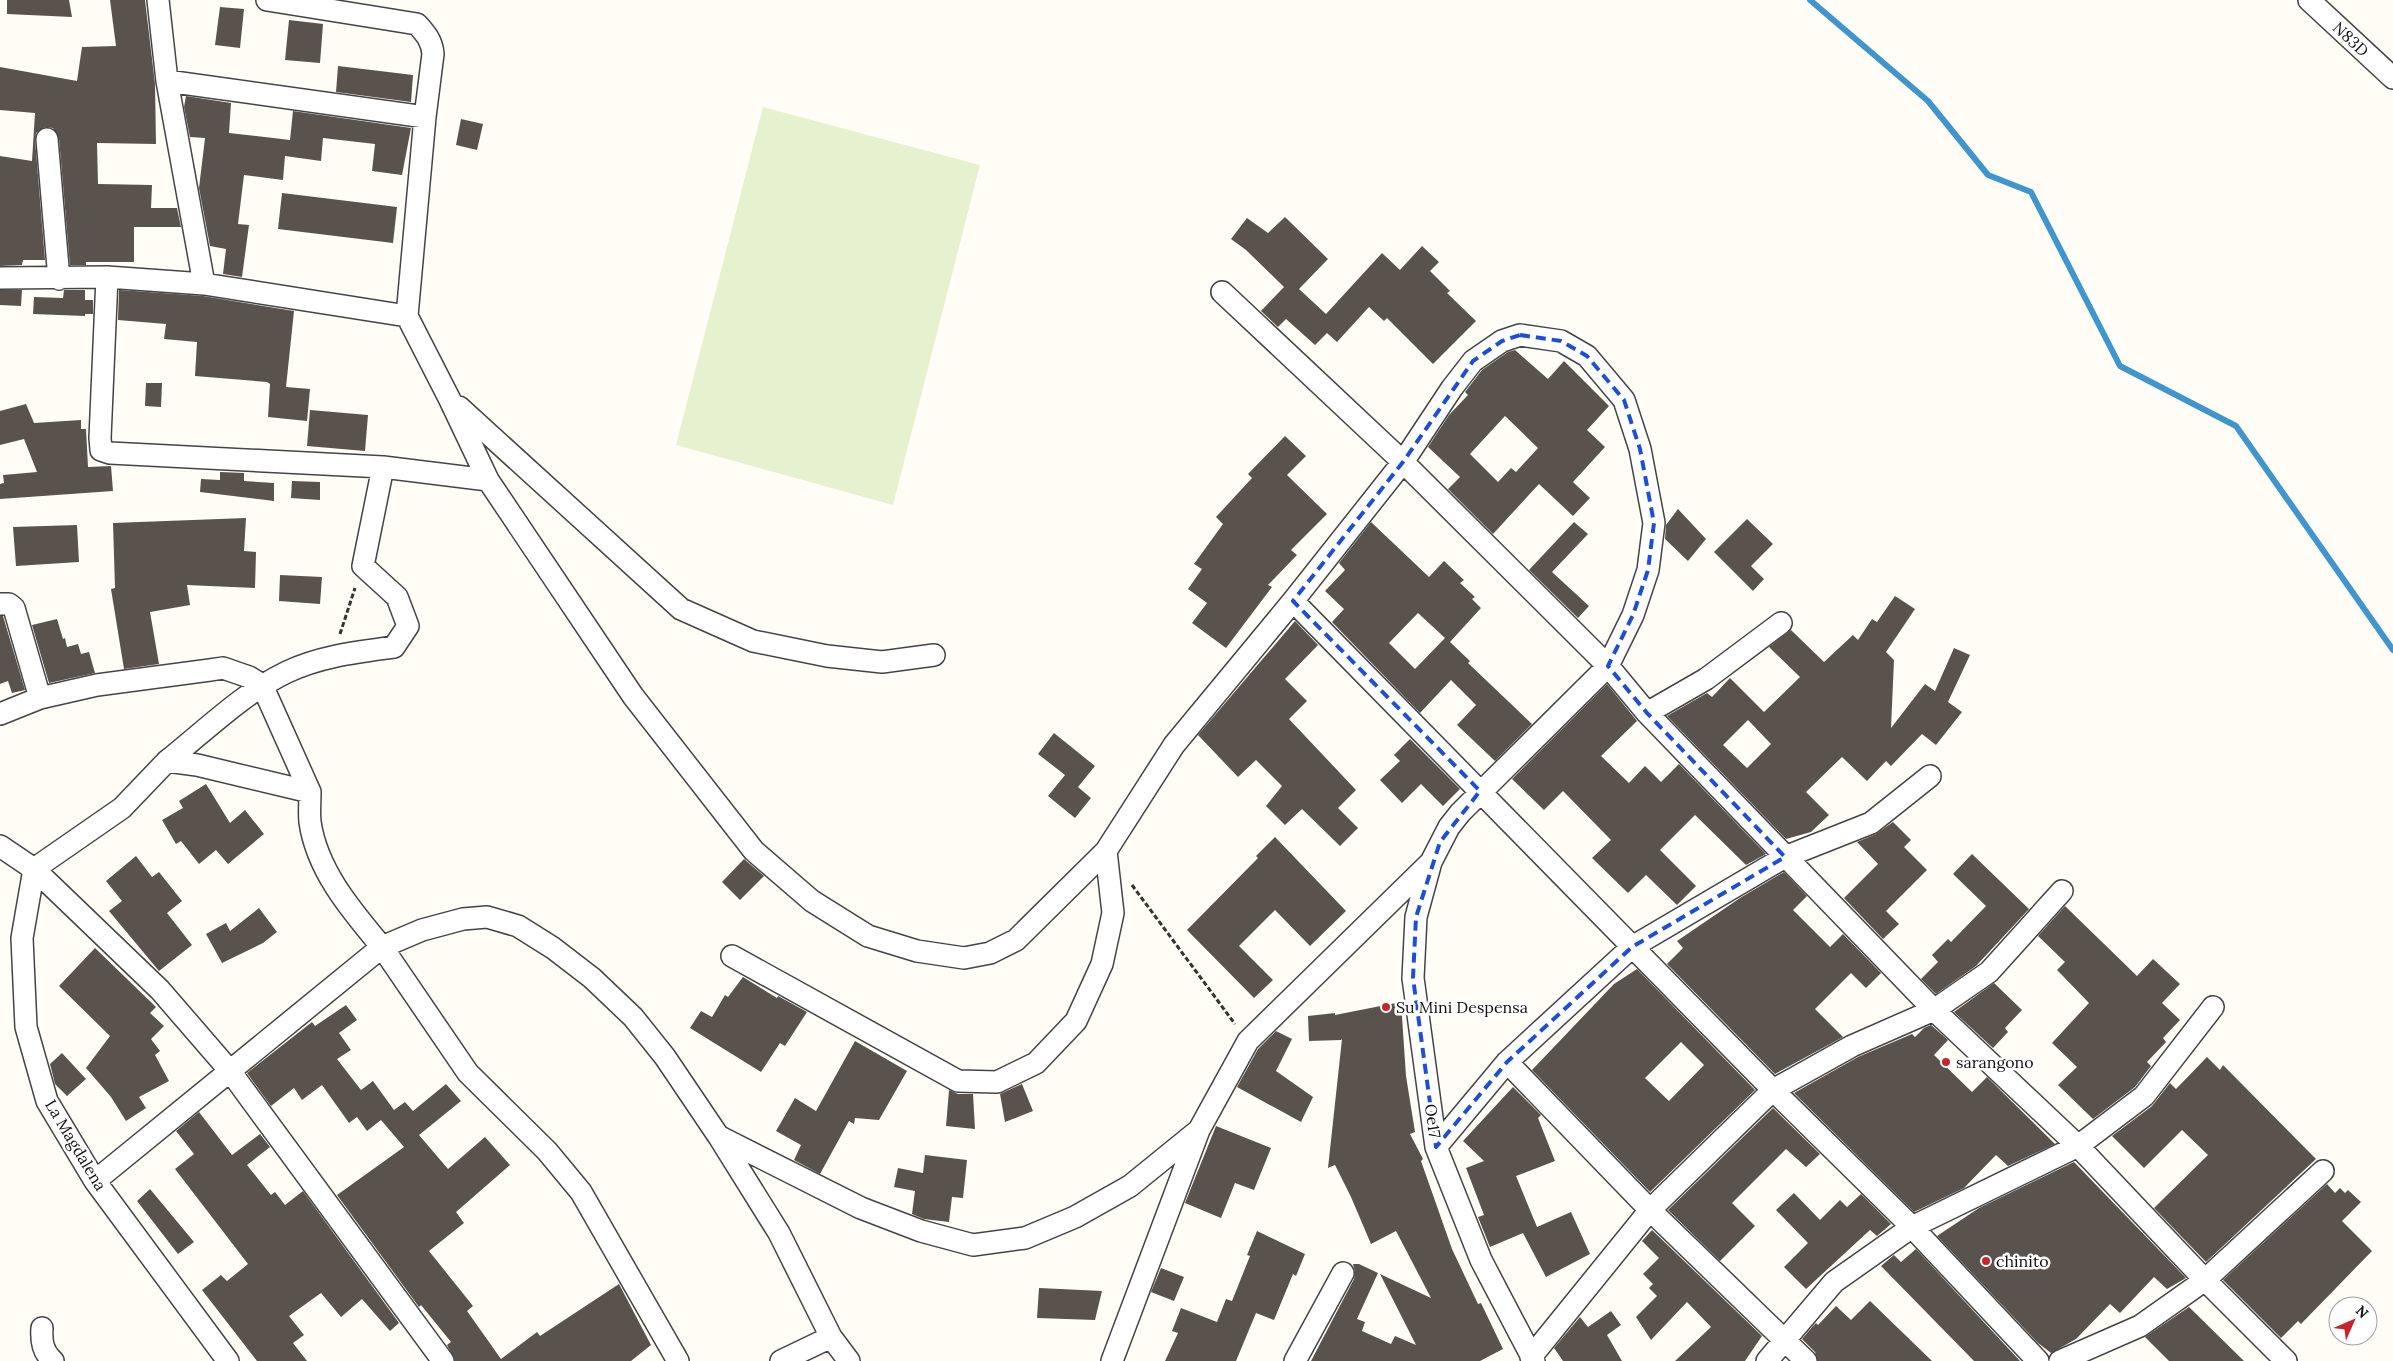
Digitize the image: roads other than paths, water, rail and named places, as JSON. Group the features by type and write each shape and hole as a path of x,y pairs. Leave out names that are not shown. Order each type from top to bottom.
{"street":[{"path":"158,0 167,81 204,284"},
{"path":"266,0 417,24 428,36 434,54 425,117 407,316 488,480 633,696 754,851 812,901 868,936 917,951 964,958 990,953 1016,940 1106,851 1174,745 1293,601 1403,462 1452,388 1473,361 1502,341 1520,335 1532,335 1561,341 1587,356 1624,400 1640,449 1654,523 1648,570 1633,615 1608,666 1480,791 1449,827 1431,862 1248,1041 1199,1130 1112,1361"},
{"name":"N83D","path":"2309,0 2393,78"},
{"path":"167,81 425,117"},
{"path":"46,139 59,279"},
{"path":"0,278 14,276 59,279 107,277 204,284 407,316"},
{"path":"107,277 101,450 110,453 383,468 488,480"},
{"path":"1222,292 1403,462 1608,666 1647,714 1934,1010 2078,1146 2205,1280 2286,1361"},
{"path":"450,400 681,609 753,641 827,656 882,662 934,655"},
{"path":"34,869 122,808 167,762 262,685 289,671 333,656 394,647 408,626 397,597 363,566 383,468"},
{"path":"1293,601 1773,1090 1912,1227 2038,1361"},
{"path":"0,604 9,604 14,608 40,698"},
{"path":"1647,714 1706,679 1781,623"},
{"path":"0,714 40,698 97,685 223,668 249,677 262,685 310,792 310,822 317,851 329,876 352,911 382,947 468,1074 547,1151 581,1192 678,1361"},
{"path":"167,762 197,765 310,792"},
{"path":"1436,1147 1507,1062 1632,947 1785,857 1871,824 1930,776"},
{"path":"0,846 34,869 160,990 230,1071 443,1361"},
{"path":"732,956 958,1081 997,1082 1036,1063 1076,1021 1102,964 1113,913 1106,851"},
{"name":"Oe17","path":"1431,862 1416,917 1413,978 1436,1147 1481,1260 1533,1359"},
{"name":"La Magdalena","path":"34,869 22,938 26,1028 47,1101 95,1182 228,1361"},
{"path":"1533,1359 1650,1210 1773,1090 1852,1046 1934,1010 1989,972 2062,891"},
{"path":"95,1182 382,947 422,930 463,920 487,917 518,926 553,948 592,978 633,1016 665,1057 719,1137 779,1233 831,1337 849,1361"},
{"path":"1767,1361 1834,1282 1912,1227 2078,1146 2144,1096 2213,1007"},
{"path":"1507,1062 1650,1210 1806,1361"},
{"path":"719,1137 861,1208 921,1232 973,1245 1026,1238 1075,1217 1130,1186 1199,1130"},
{"path":"2060,1361 2140,1326 2205,1280 2323,1171"},
{"path":"1295,1361 1343,1273"},
{"path":"42,1328 41,1340 46,1354 53,1361"},
{"path":"780,1361 831,1337"}],"waterway":[{"path":"1810,0 1928,101 1988,175 2031,192 2120,366 2236,426 2393,650"}],"place":[{"name":"Su Mini Despensa","path":"1386,1007"},
{"name":"sarangono","path":"1946,1062"},
{"name":"chinito","path":"1986,1261"}]}
